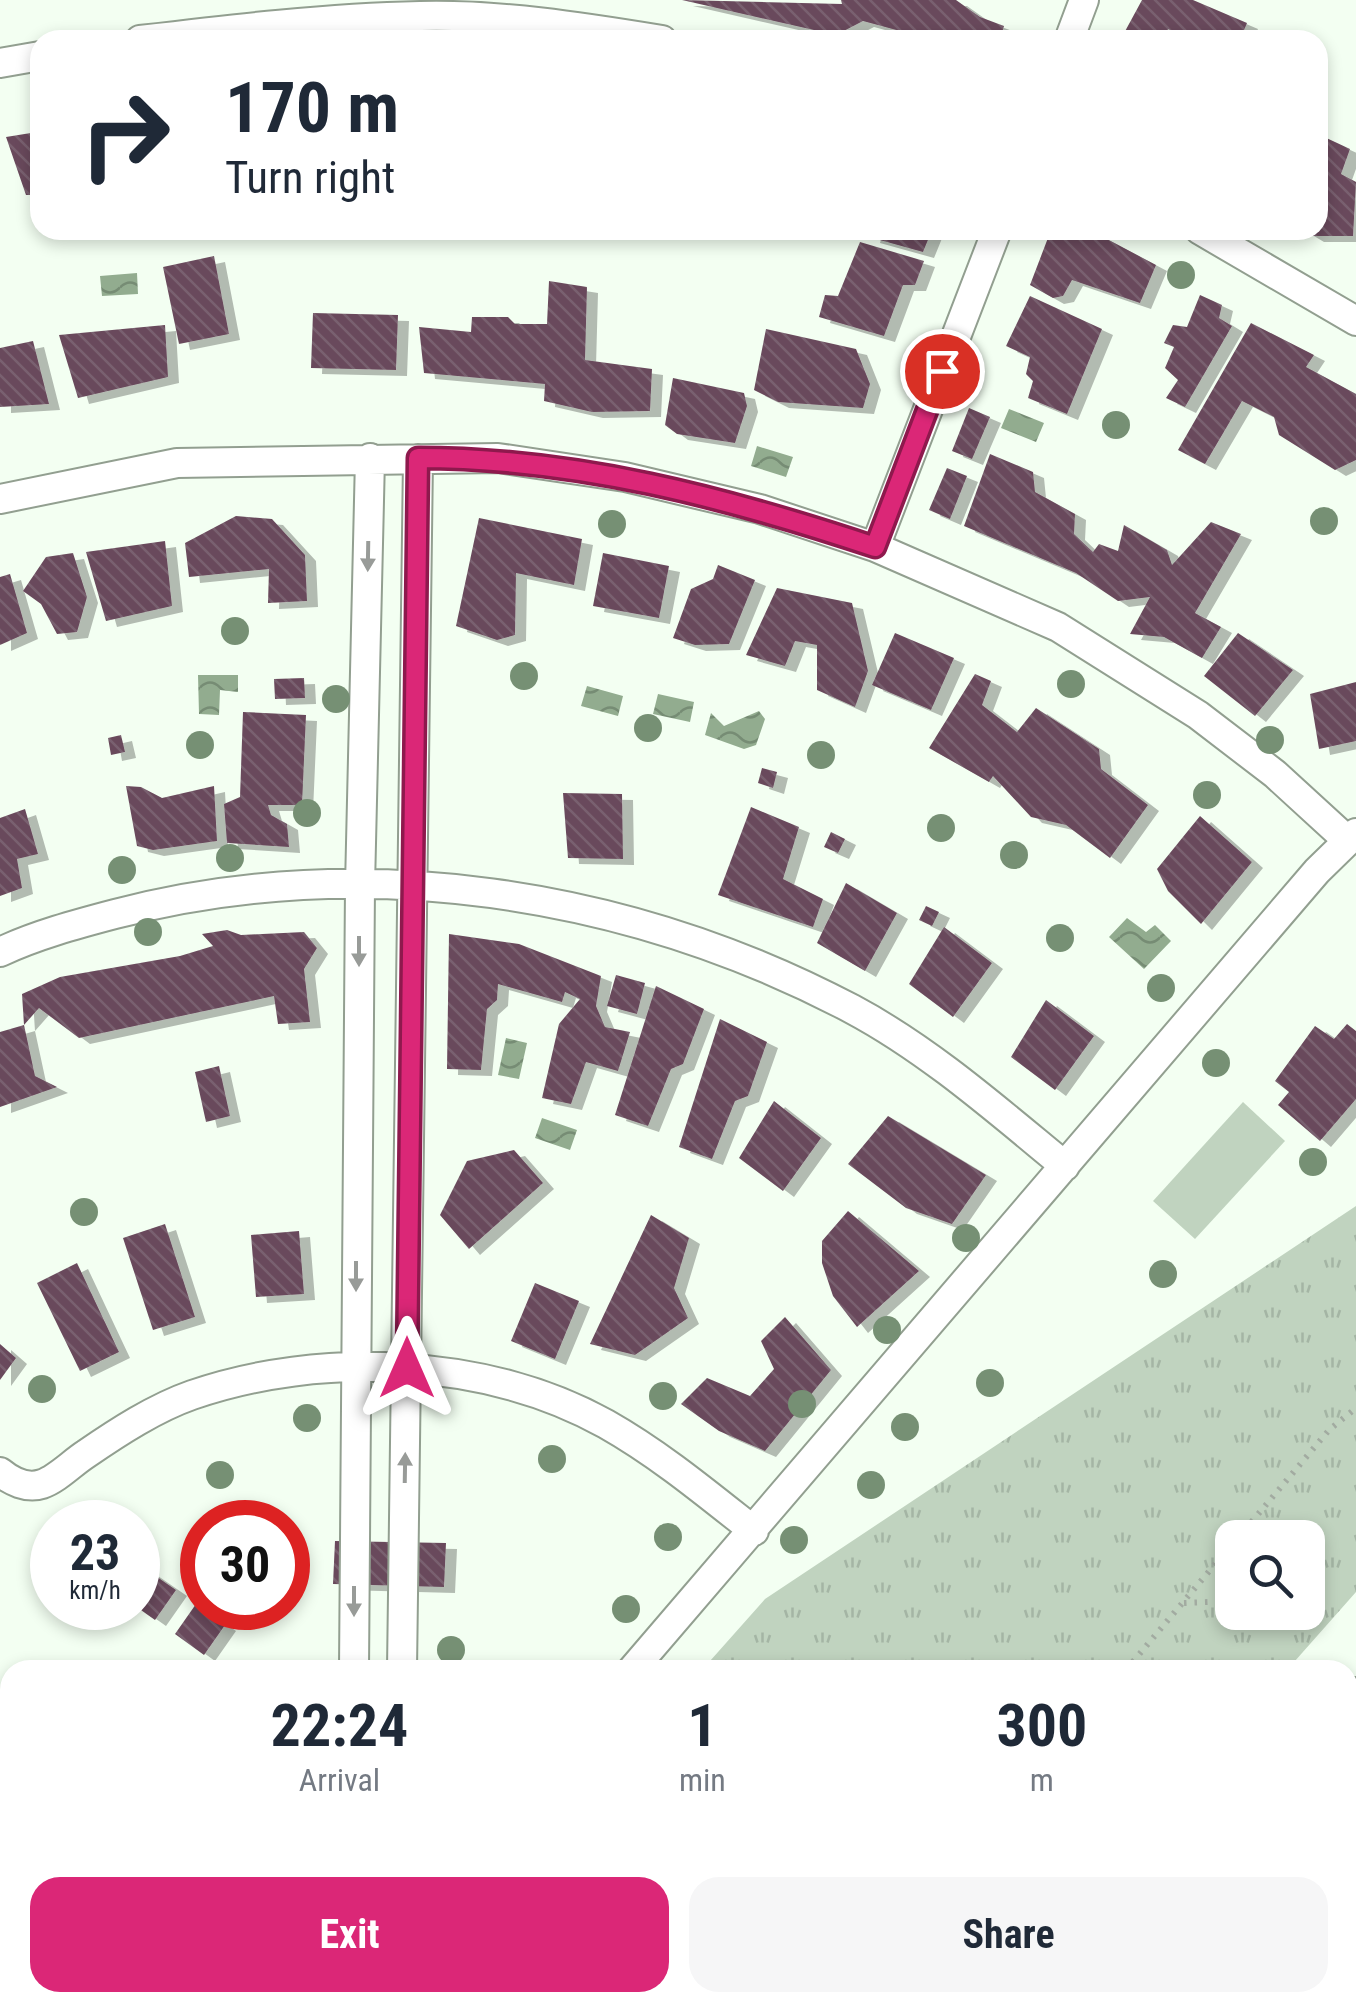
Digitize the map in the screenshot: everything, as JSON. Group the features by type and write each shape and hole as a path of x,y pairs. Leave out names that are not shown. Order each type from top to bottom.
{"street":[{"path":"1073,30 1084,0"},
{"path":"222,30 422,8 599,30"},
{"path":"0,63 30,58"},
{"path":"875,547 992,240"},
{"path":"1217,240 1356,321"},
{"path":"354,1660 360,886 370,458"},
{"path":"402,1660 418,458"},
{"path":"0,498 177,463 498,458 625,477 760,509 875,547 1058,627 1124,666 1274,774 1351,836 641,1660"},
{"path":"0,952 79,924 164,902 298,883 474,890 571,906 746,959 854,1010 960,1081 1065,1166"},
{"path":"0,1472 21,1485 41,1485 114,1434 190,1396 263,1376 407,1368 511,1388 603,1422 652,1452 754,1530"}],"path":[{"path":"1253,1520 1329,1430 1356,1408"},
{"path":"1134,1660 1215,1564"},
{"path":"1182,1603 1215,1602"}],"green space":[{"path":"1243,1102 1285,1141 1195,1239 1153,1201"},
{"path":"1356,1206 1356,1592 1325,1627 1325,1520 1215,1520 1215,1630 1322,1630 1296,1660 711,1660 765,1599"}],"water":[{"path":"137,273 138,294 102,296 100,276"},
{"path":"1009,409 1044,423 1036,442 1001,428"},
{"path":"757,446 793,457 786,477 751,466"},
{"path":"198,675 238,675 238,692 220,690 219,715 199,714"},
{"path":"587,686 623,696 618,716 581,706"},
{"path":"658,694 694,702 690,722 653,714"},
{"path":"759,711 765,719 756,745 744,749 705,735 711,713 724,726"},
{"path":"1127,918 1146,932 1155,925 1171,941 1144,969 1109,937"},
{"path":"506,1038 527,1043 519,1079 498,1075"},
{"path":"542,1118 577,1130 570,1150 535,1138"}],"building":[{"path":"682,0 842,4 841,0 956,0 980,17 1004,26 1003,30 896,30 863,21 846,30 814,30"},
{"path":"1142,0 1193,0 1247,23 1244,30 1126,30"},
{"path":"30,133 30,195 26,195 6,137"},
{"path":"1328,139 1350,149 1341,174 1356,182 1353,236 1328,236"},
{"path":"880,240 928,240 923,252"},
{"path":"1047,240 1109,240 1156,265 1140,303 1072,280 1063,296 1053,298 1030,285"},
{"path":"860,242 924,261 915,285 903,285 884,336 819,317 825,295 838,296"},
{"path":"214,256 229,334 179,344 163,267"},
{"path":"549,281 587,287 585,360 652,369 650,411 592,412 544,401 545,384 424,373 419,327 471,332 472,317 508,317 515,324 547,324"},
{"path":"1200,295 1222,305 1219,318 1232,326 1185,407 1166,398 1178,380 1165,368 1174,347 1164,343 1173,325 1187,327"},
{"path":"1030,296 1102,329 1067,414 1028,398 1033,381 1026,374 1030,357 1006,346"},
{"path":"313,313 398,315 396,370 311,368"},
{"path":"1251,323 1314,355 1306,367 1356,394 1356,460 1335,470 1279,435 1274,417 1242,401 1205,464 1178,450"},
{"path":"165,325 168,377 78,398 59,335"},
{"path":"766,329 856,349 870,384 863,408 778,402 754,390"},
{"path":"33,341 49,404 0,407 0,348"},
{"path":"673,378 744,393 747,406 735,443 677,434 665,425"},
{"path":"969,408 990,417 972,459 952,451"},
{"path":"990,454 1033,472 1035,492 1075,514 1074,534 1093,552 1099,544 1118,551 1124,525 1167,550 1172,565 1211,522 1241,534 1195,613 1221,627 1202,658 1164,637 1130,634 1150,597 1118,601 1076,573 964,526"},
{"path":"947,468 967,476 950,519 929,510"},
{"path":"236,516 272,519 305,555 307,601 268,603 269,569 189,577 185,543"},
{"path":"479,518 582,539 574,585 516,573 515,635 497,640 456,626"},
{"path":"165,541 172,606 106,621 86,552"},
{"path":"73,553 87,597 77,632 57,634 41,604 23,591 46,557"},
{"path":"603,553 669,566 659,618 593,606"},
{"path":"718,565 755,580 729,644 695,645 673,638 691,589 713,579"},
{"path":"10,574 27,633 0,645 0,577"},
{"path":"777,588 852,603 868,671 855,707 817,690 817,645 795,641 785,666 746,655"},
{"path":"895,633 954,658 931,710 872,685"},
{"path":"1238,633 1293,670 1255,716 1204,676"},
{"path":"975,674 991,681 982,705 1017,732 1036,708 1099,749 1101,769 1148,805 1110,858 1066,825 1031,817 993,776 989,782 929,748"},
{"path":"304,678 305,698 275,699 274,679"},
{"path":"1356,682 1356,741 1319,749 1310,694"},
{"path":"243,712 306,715 302,805 268,805 271,815 287,824 289,847 227,843 224,804 240,797"},
{"path":"121,735 125,752 111,755 108,738"},
{"path":"762,768 777,772 773,788 758,783"},
{"path":"126,786 141,787 162,798 214,786 217,841 153,850 137,846"},
{"path":"563,793 622,794 623,859 568,858"},
{"path":"751,807 799,827 783,879 823,899 813,927 718,895"},
{"path":"25,809 38,854 17,859 22,888 0,896 0,818"},
{"path":"1200,816 1252,862 1201,924 1168,891 1157,869"},
{"path":"831,832 845,839 838,853 824,847"},
{"path":"846,883 897,913 865,971 817,943"},
{"path":"926,906 939,912 932,926 919,920"},
{"path":"944,927 992,963 953,1017 909,984"},
{"path":"227,930 241,935 304,932 317,948 304,969 310,1022 278,1024 274,996 79,1038 39,1008 24,1025 22,994 60,977 180,956 213,946 202,934"},
{"path":"449,934 519,944 601,976 596,1006 605,1027 630,1032 618,1071 586,1062 571,1104 542,1098 559,1024 580,999 565,992 562,1002 498,984 497,1000 487,1009 481,1070 447,1069"},
{"path":"616,975 645,983 637,1014 607,1006"},
{"path":"656,986 704,1009 683,1064 671,1069 648,1126 615,1115"},
{"path":"1046,1000 1094,1036 1055,1090 1011,1057"},
{"path":"720,1019 767,1042 748,1096 735,1101 712,1159 679,1147"},
{"path":"1347,1024 1356,1031 1356,1099 1320,1141 1278,1105 1289,1092 1275,1081 1315,1026 1334,1039"},
{"path":"24,1025 35,1076 57,1087 0,1107 0,1032"},
{"path":"219,1066 230,1116 206,1122 195,1072"},
{"path":"774,1101 821,1138 783,1191 739,1158"},
{"path":"888,1116 986,1175 952,1224 906,1208 848,1164"},
{"path":"514,1150 543,1183 469,1249 440,1215 467,1161"},
{"path":"848,1211 919,1271 857,1327 833,1296 822,1263 822,1241"},
{"path":"651,1215 689,1238 674,1288 688,1318 635,1355 590,1344"},
{"path":"165,1224 195,1317 153,1330 123,1238"},
{"path":"299,1231 304,1294 256,1297 251,1235"},
{"path":"77,1263 119,1352 80,1371 37,1283"},
{"path":"535,1283 579,1301 555,1359 511,1341"},
{"path":"785,1317 831,1370 765,1451 719,1431 681,1404 707,1378 750,1396 774,1369 761,1341"},
{"path":"0,1344 16,1358 0,1380"},
{"path":"335,1541 446,1543 444,1587 333,1584"},
{"path":"160,1579 176,1590 160,1613"},
{"path":"180,1627 180,1630 222,1630 204,1655 175,1634"}],"route":[{"path":"407,1368 418,458 498,458 625,477 760,509 875,547 942,371"}]}
